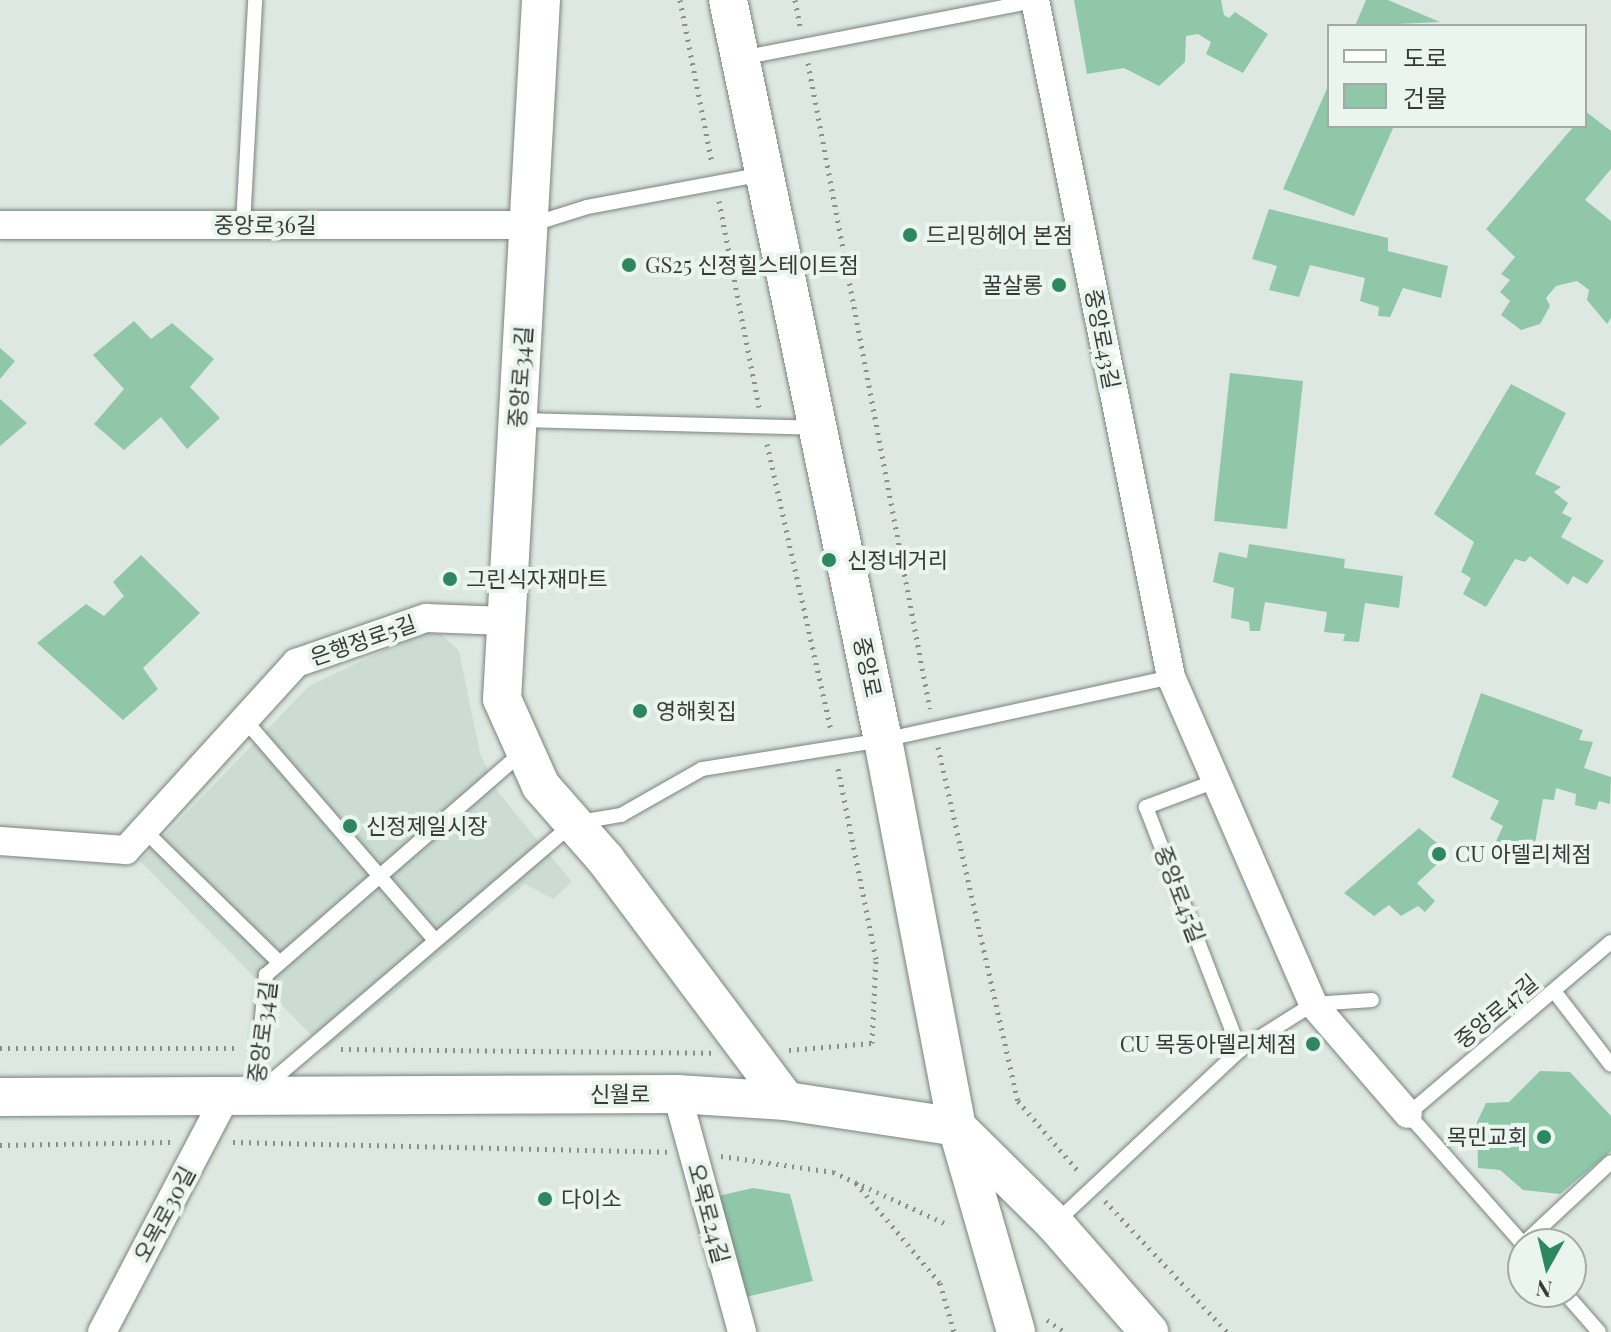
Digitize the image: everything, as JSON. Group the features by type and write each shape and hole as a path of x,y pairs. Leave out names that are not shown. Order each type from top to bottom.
{"main road":[{"name":"중앙로34길","path":"541,0 502,699 541,786 574,823 786,1101"},
{"name":"중앙로","path":"728,0 883,740 957,1127 1016,1332"},
{"name":"신월로","path":"0,1097 677,1094 786,1101 957,1127"},
{"path":"957,1127 1054,1223 1149,1332"}],"street":[{"name":"중앙로43길","path":"1035,0 1171,677"},
{"name":"중앙로36길","path":"0,225 529,225"},
{"name":"은행정로5길","path":"0,841 126,850 146,832 296,663 426,618 506,621"},
{"path":"1171,677 1313,1004 1408,1114"},
{"name":"오목로24길","path":"677,1094 742,1332"},
{"name":"오목로30길","path":"102,1332 203,1141 240,1096"}],"lane":[{"path":"243,225 255,0"},
{"path":"740,58 1035,0"},
{"path":"529,225 587,207 765,174"},
{"path":"517,420 818,428"},
{"path":"240,1096 305,1048 574,823 621,815 702,769 883,740 1171,677"},
{"path":"244,719 435,940"},
{"name":"중앙로34길","path":"240,1096 259,1048 266,975 525,750"},
{"name":"중앙로45길","path":"1216,781 1146,807 1240,1050"},
{"path":"146,832 280,963"},
{"name":"중앙로47길","path":"1408,1114 1611,942"},
{"path":"1554,991 1611,1065"},
{"path":"1054,1223 1240,1050 1313,1004 1372,1000"},
{"path":"1408,1114 1509,1228"},
{"path":"1540,1228 1611,1162"},
{"path":"1578,1308 1599,1332"}],"path":[{"path":"305,1048 751,1053 872,1043 876,959 834,746 763,427 680,0"},
{"path":"795,0 934,729 1018,1101 1092,1188 1227,1332"},
{"path":"0,1048 259,1048"},
{"path":"0,1145 203,1141 693,1152 833,1172 945,1220 955,1232"},
{"path":"856,1182 940,1283 954,1332"},
{"path":"1004,1292 1065,1332"}],"shaded area":[{"name":"신정제일시장","path":"420,633 441,634 459,651 480,753 498,792 572,882 553,899 525,884 326,1050 140,861 309,686"}],"building":[{"path":"1074,0 1221,0 1224,15 1229,18 1235,12 1268,34 1243,73 1206,54 1211,42 1198,34 1186,36 1185,62 1159,86 1124,68 1087,74"},
{"path":"1366,0 1388,0 1440,22 1398,24 1356,24"},
{"path":"1327,89 1327,128 1393,128 1354,216 1283,189"},
{"path":"1587,113 1611,131 1611,169 1585,200 1611,221 1611,318 1607,324 1587,300 1589,290 1577,281 1556,286 1546,298 1550,306 1540,324 1521,330 1501,315 1510,301 1500,292 1510,280 1501,274 1515,257 1486,229 1572,128 1587,128"},
{"path":"1269,209 1388,238 1388,251 1448,266 1441,298 1403,288 1390,317 1378,316 1379,307 1360,301 1365,278 1310,265 1299,297 1269,290 1277,266 1252,259"},
{"path":"134,321 151,339 172,323 214,359 190,387 220,418 187,449 161,417 124,450 94,424 124,389 93,355"},
{"path":"0,348 15,361 0,379"},
{"path":"1230,373 1303,381 1287,529 1214,521"},
{"path":"1511,384 1566,413 1535,474 1561,487 1554,492 1568,503 1562,513 1572,518 1561,537 1604,561 1587,584 1573,576 1568,585 1530,556 1525,562 1515,559 1486,607 1463,594 1471,578 1461,572 1474,542 1434,514"},
{"path":"0,399 27,423 0,446"},
{"path":"1249,544 1345,559 1344,568 1403,576 1399,608 1365,603 1359,642 1343,641 1345,634 1324,632 1327,612 1265,602 1260,631 1250,631 1249,622 1231,618 1234,588 1213,582 1219,552 1247,558"},
{"path":"141,555 200,613 143,668 158,689 123,720 37,643 86,604 104,616 124,596 113,582"},
{"path":"1481,693 1583,730 1579,740 1593,742 1584,768 1611,777 1610,804 1599,801 1596,810 1575,805 1576,794 1556,788 1554,800 1543,799 1535,843 1524,841 1518,858 1493,848 1503,826 1490,819 1499,801 1452,777"},
{"path":"1419,828 1449,853 1417,883 1435,901 1425,912 1418,906 1401,916 1389,905 1374,916 1344,893"},
{"name":"목민교회","path":"1540,1071 1570,1072 1611,1116 1611,1151 1560,1194 1523,1190 1500,1170 1478,1168 1477,1122 1486,1103 1509,1102"},
{"path":"753,1188 790,1194 813,1281 746,1297 718,1196"}],"place":[{"name":"드리밍헤어 본점","path":"910,235"},
{"name":"GS25 신정힐스테이트점","path":"629,265"},
{"name":"꿀살롱","path":"1059,285"},
{"name":"신정네거리","path":"829,560"},
{"name":"그린식자재마트","path":"450,579"},
{"name":"영해횟집","path":"640,711"},
{"name":"신정제일시장","path":"350,826"},
{"name":"CU 아델리체점","path":"1439,854"},
{"name":"CU 목동아델리체점","path":"1313,1044"},
{"name":"목민교회","path":"1544,1137"},
{"name":"다이소","path":"545,1199"}]}
